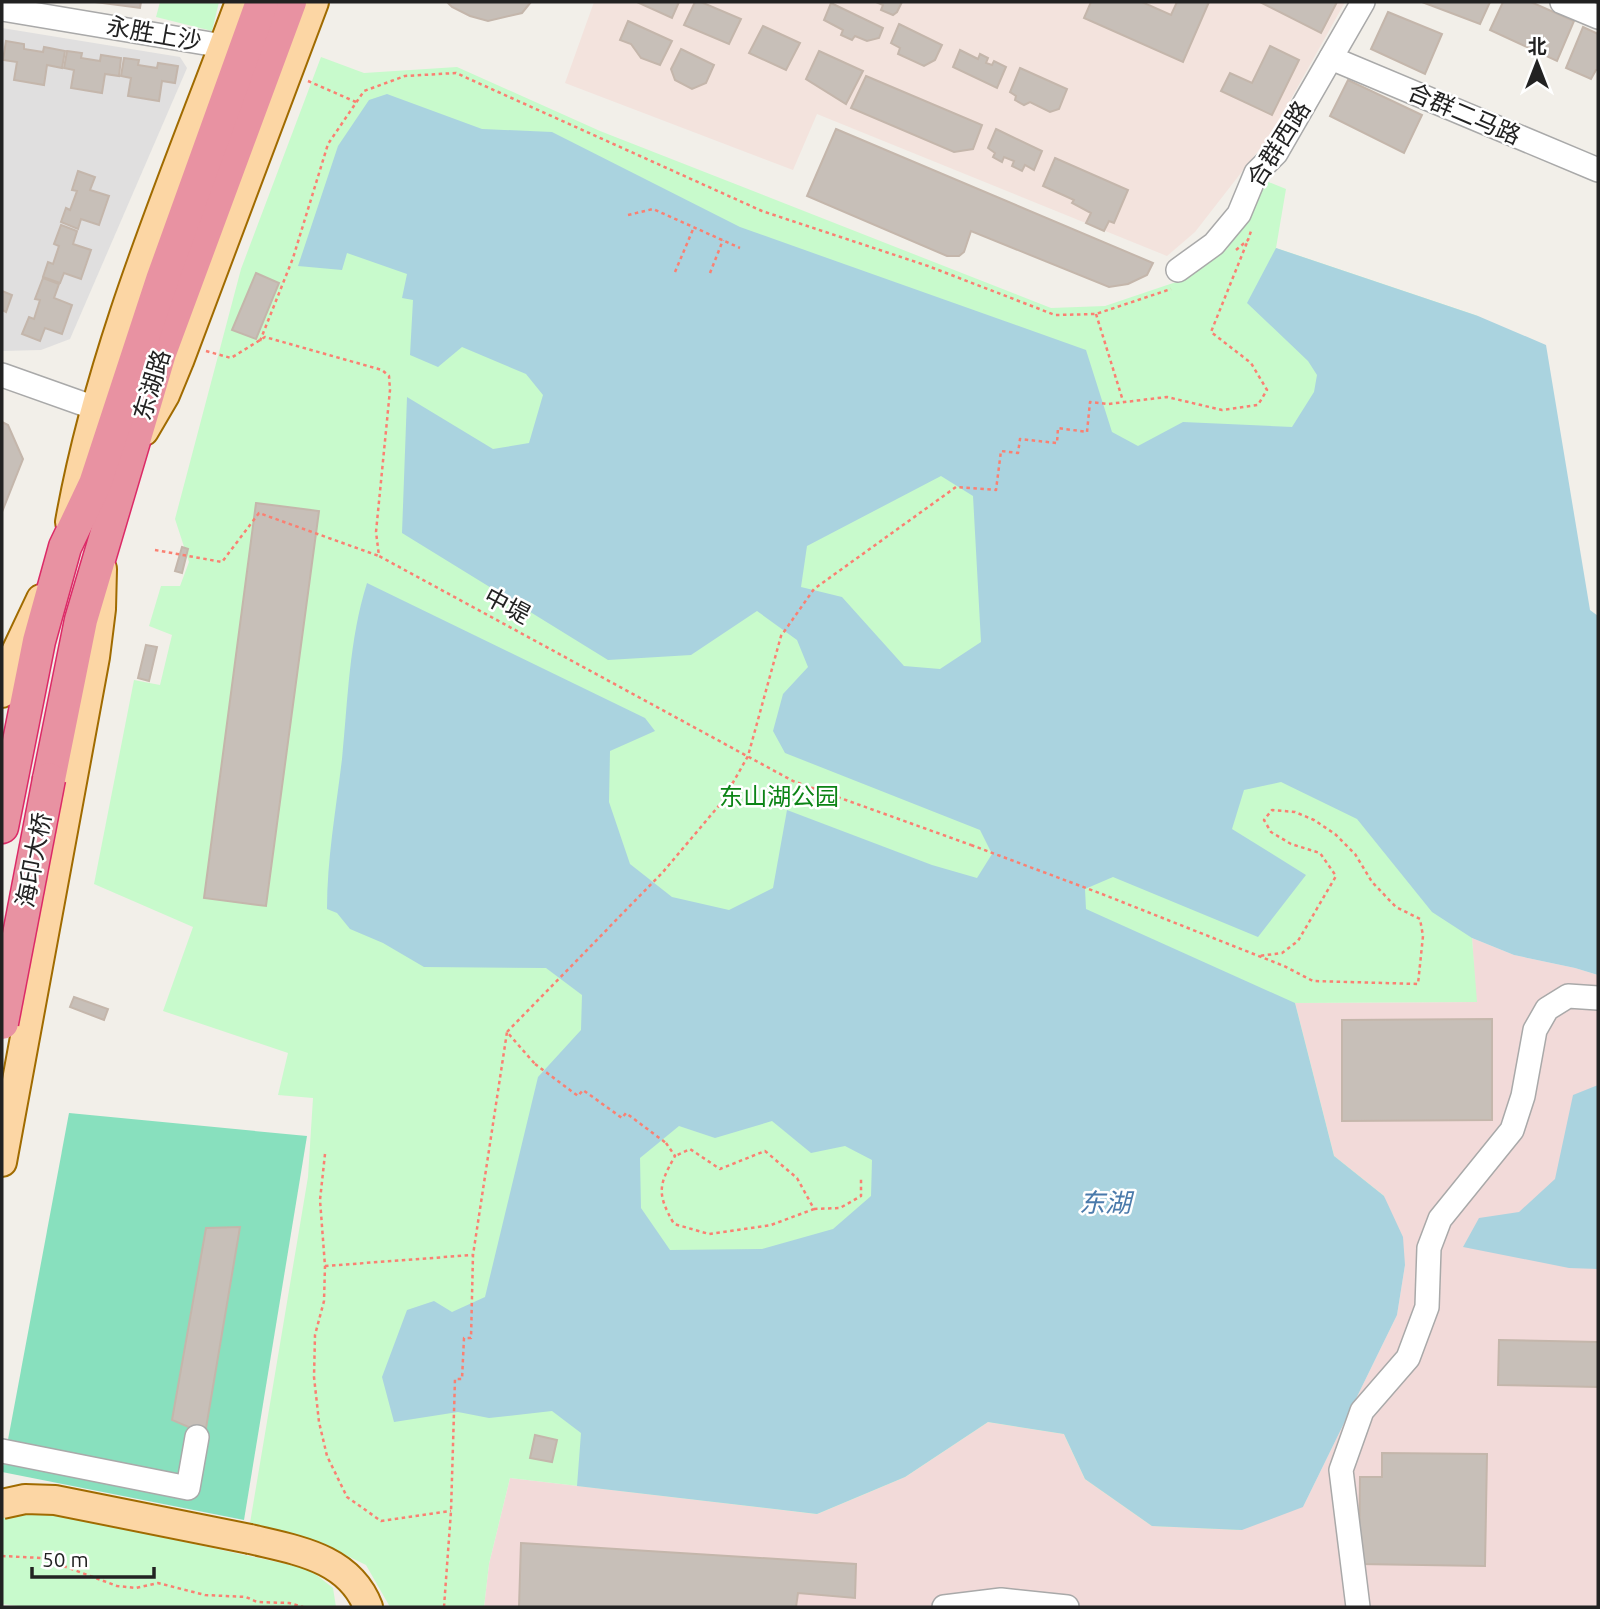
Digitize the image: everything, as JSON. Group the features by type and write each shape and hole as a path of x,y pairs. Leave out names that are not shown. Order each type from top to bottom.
{"highway":[{"name":"东湖路","path":"49,779 81,620 262,2"},
{"name":"东湖路","path":"11,772 39,641 65,547 95,484 149,318 290,2"},
{"name":"海印大桥","path":"2,827 11,772"},
{"name":"海印大桥","path":"2,1023 49,779"}],"main road":[{"path":"2,693 7,671 65,547 95,408 157,218 240,2"},
{"path":"133,448 164,395 179,361 314,2"},
{"path":"2,1162 95,657 101,608 102,552"},
{"path":"2,1504 25,1499 55,1500 311,1554 340,1569 354,1583 368,1607"},
{"path":"340,1569 345,1580 347,1607"}],"street":[{"name":"合群西路","path":"1174,280 1214,244 1239,214 1256,173 1276,153 1363,2"},
{"path":"1562,2 1598,17"},
{"name":"永胜上沙","path":"2,9 34,9 223,46"},
{"name":"合群二马路","path":"1331,58 1598,170"},
{"path":"2,374 95,408"},
{"path":"1358,1607 1341,1470 1362,1410 1408,1358 1427,1307 1429,1248 1440,1219 1512,1130 1523,1096 1535,1030 1548,1009 1568,996 1598,998"},
{"path":"2,1451 188,1488 197,1437"},
{"path":"944,1607 1001,1600 1067,1607"}],"path":[{"path":"287,73 356,102"},
{"path":"260,341 293,258 328,144 364,91 405,76 456,73 762,211 928,266 1055,315 1096,314 1174,280"},
{"path":"628,215 653,209 740,248"},
{"path":"675,272 694,227"},
{"path":"444,1607 451,1511 455,1379 462,1379 464,1338 471,1338 473,1255 507,1032 663,872 722,802 748,756 781,636 814,589 956,487 996,490 1001,451 1018,453 1020,439 1057,443 1058,428 1087,432 1090,402 1108,404 1167,397 1222,410 1258,405 1267,390 1251,363 1211,332 1252,230"},
{"path":"710,273 723,240"},
{"path":"1229,257 1248,240"},
{"path":"1096,314 1124,402"},
{"path":"196,349 231,358 265,337 382,370 389,376 390,390 376,532 379,556"},
{"name":"中堤","path":"155,550 222,562 259,513 379,556 793,781 1102,894 1259,956 1313,981 1418,984 1423,936 1420,919 1396,907 1372,882 1355,854 1335,834 1314,820 1295,812 1272,810 1264,820 1271,832 1291,844 1320,853 1336,876 1298,941 1282,953 1259,956"},
{"path":"507,1032 535,1064 578,1096 583,1090 622,1118 626,1113 666,1143 675,1156"},
{"path":"814,1209 797,1178 765,1150 720,1169 690,1149 675,1156 663,1177 662,1203 674,1224 709,1234 771,1225 814,1209 840,1208 861,1196 861,1179"},
{"path":"325,1154 320,1200 325,1266 324,1301 315,1335 314,1377 319,1422 327,1456 347,1497 381,1521 451,1511"},
{"path":"325,1266 473,1255"},
{"path":"2,1556 42,1558 117,1586 136,1588 158,1583 205,1595 246,1597 257,1602 289,1603 303,1607"}],"shaded area":[{"path":"594,2 1345,2 1272,133 1195,232 1167,256 817,114 793,170 565,83"},
{"path":"2,28 180,57 187,68 70,339 41,350 2,351"},
{"path":"1472,938 1514,955 1598,975 1598,1607 484,1607 489,1564 510,1478 817,1514 905,1477 988,1422 1064,1434 1085,1479 1303,1507 1397,1315 1405,1265 1384,1196 1334,1156 1295,1003 1476,1002"}],"green space":[{"path":"160,2 219,2 212,31 156,17"},
{"name":"东湖","path":"321,57 364,73 457,67 600,131 1051,308 1105,306 1182,280 1227,249 1261,179 1286,189 1276,248 1478,316 1472,938 1477,1002 1295,1003 1334,1156 1384,1196 1242,1530 1152,1526 1085,1479 1064,1434 988,1422 905,1477 817,1514 510,1478 489,1564 484,1607 390,1607 366,1565 325,1545 249,1529 308,1177 313,1098 278,1095 288,1053 163,1011 193,927 94,884 134,680 160,685 172,635 149,626 161,586 180,586 189,562 175,519 241,269"},
{"path":"69,1113 307,1136 244,1520 2,1472"},
{"path":"33,1509 309,1569 333,1588 336,1607 27,1607 2,1604 2,1515"}],"water":[{"name":"东湖","path":"387,94 482,129 552,132 740,227 1086,350 1112,432 1138,446 1183,422 1292,427 1314,392 1317,375 1308,361 1247,303 1276,248 1478,316 1546,345 1590,610 1598,616 1598,975 1514,955 1472,938 1432,912 1357,819 1281,782 1244,790 1232,829 1306,875 1258,937 1113,877 1085,889 1086,909 1295,1003 1334,1156 1384,1196 1403,1237 1405,1265 1397,1315 1303,1507 1242,1530 1152,1526 1085,1479 1064,1434 988,1422 905,1477 817,1514 577,1486 581,1433 552,1411 489,1418 458,1412 394,1422 382,1377 407,1310 434,1301 452,1312 485,1297 538,1077 581,1030 582,995 546,968 424,967 383,943 350,929 337,913 327,909 330,853 350,670 356,626 367,583 645,718 655,731 610,751 609,802 630,864 672,897 729,910 773,888 787,810 932,865 977,878 992,854 980,830 785,753 773,731 783,694 808,667 797,640 757,611 691,655 608,660 402,533 407,397 493,449 529,443 543,395 526,374 462,347 438,367 410,355 413,300 402,298 407,274 347,253 342,270 298,266 338,146 369,100","holes":["941,476 973,496 981,642 940,669 904,666 842,597 801,587 807,546","772,1121 811,1153 845,1146 872,1160 871,1196 833,1229 762,1249 670,1250 641,1208 640,1158 679,1126 715,1138"]},
{"path":"1598,1085 1598,1269 1569,1268 1463,1247 1479,1218 1519,1212 1555,1179 1573,1095"}],"building":[{"path":"95,2 141,2 140,8"},
{"path":"447,2 531,2 522,13 488,21 470,16"},
{"path":"637,2 679,2 672,18"},
{"path":"695,2 741,19 729,44 684,25"},
{"path":"876,2 902,2 893,15 881,10 883,5"},
{"path":"1091,2 1142,2 1171,15 1177,2 1209,2 1183,62 1084,18"},
{"path":"1260,2 1337,2 1321,33"},
{"path":"1422,2 1490,2 1480,24"},
{"path":"1503,2 1531,2 1574,21 1557,61 1490,30"},
{"path":"831,3 883,28 879,38 867,41 855,36 852,40 841,35 843,30 824,20"},
{"path":"1388,12 1442,34 1425,74 1371,49"},
{"path":"628,21 672,41 660,65 641,58 631,44 620,40"},
{"path":"899,24 942,45 935,60 924,66 898,54 900,48 891,43"},
{"path":"763,26 800,43 786,70 749,53"},
{"path":"1583,27 1598,34 1598,70 1591,79 1566,68"},
{"path":"6,41 24,44 24,49 43,52 44,47 65,51 62,68 47,65 44,85 14,80 17,62 3,60"},
{"path":"1270,46 1299,60 1272,115 1221,91 1230,73 1252,83"},
{"path":"681,49 714,65 706,83 692,89 675,80 671,69"},
{"path":"960,50 978,59 980,54 988,58 986,63 992,65 994,61 1006,67 997,88 953,67"},
{"path":"67,51 82,53 81,58 100,61 101,55 121,58 119,76 105,74 102,93 71,88 74,70 64,68"},
{"path":"819,51 863,71 846,104 806,79"},
{"path":"124,58 139,60 138,65 157,68 158,63 178,66 175,83 162,81 159,101 128,96 131,78 121,76"},
{"path":"1020,68 1067,89 1059,109 1050,112 1030,102 1024,105 1015,100 1016,96 1010,92"},
{"path":"866,76 982,125 973,149 954,152 851,108"},
{"path":"1348,80 1422,115 1404,153 1330,116"},
{"path":"836,129 1153,263 1147,275 1128,284 1109,287 971,231 964,252 959,256 947,256 807,196"},
{"path":"996,129 1042,151 1034,170 1025,165 1022,171 1012,166 1014,161 1004,157 1002,162 993,157 995,153 988,148"},
{"path":"1055,158 1128,190 1114,223 1109,221 1104,231 1086,223 1091,213 1072,203 1074,200 1043,186"},
{"path":"78,171 95,177 90,190 109,196 99,225 81,219 78,229 61,222 66,208 70,210 77,191 72,190"},
{"path":"61,225 77,231 73,244 91,250 81,279 64,273 60,283 43,277 48,262 53,264 59,246 54,244"},
{"path":"256,273 279,283 256,339 232,330"},
{"path":"43,278 59,284 54,298 72,305 62,334 45,328 40,341 22,334 29,317 34,319 40,300 35,299"},
{"path":"2,291 12,295 6,312 2,310"},
{"path":"2,422 8,425 23,459 2,512"},
{"path":"256,503 319,511 266,906 204,898"},
{"path":"182,547 188,549 182,573 175,571"},
{"path":"146,645 157,647 149,681 138,678"},
{"path":"74,997 108,1009 104,1020 70,1007"},
{"path":"1492,1019 1492,1120 1342,1121 1342,1020"},
{"path":"240,1227 205,1434 172,1420 206,1228"},
{"path":"1499,1340 1598,1342 1598,1387 1498,1385"},
{"path":"535,1435 557,1440 552,1462 530,1458"},
{"path":"1382,1453 1487,1454 1485,1566 1359,1564 1360,1477 1382,1477"},
{"path":"521,1543 856,1564 855,1598 798,1593 796,1607 519,1607"}],"park label":[{"name":"东山湖公园","path":"779,797"}]}
